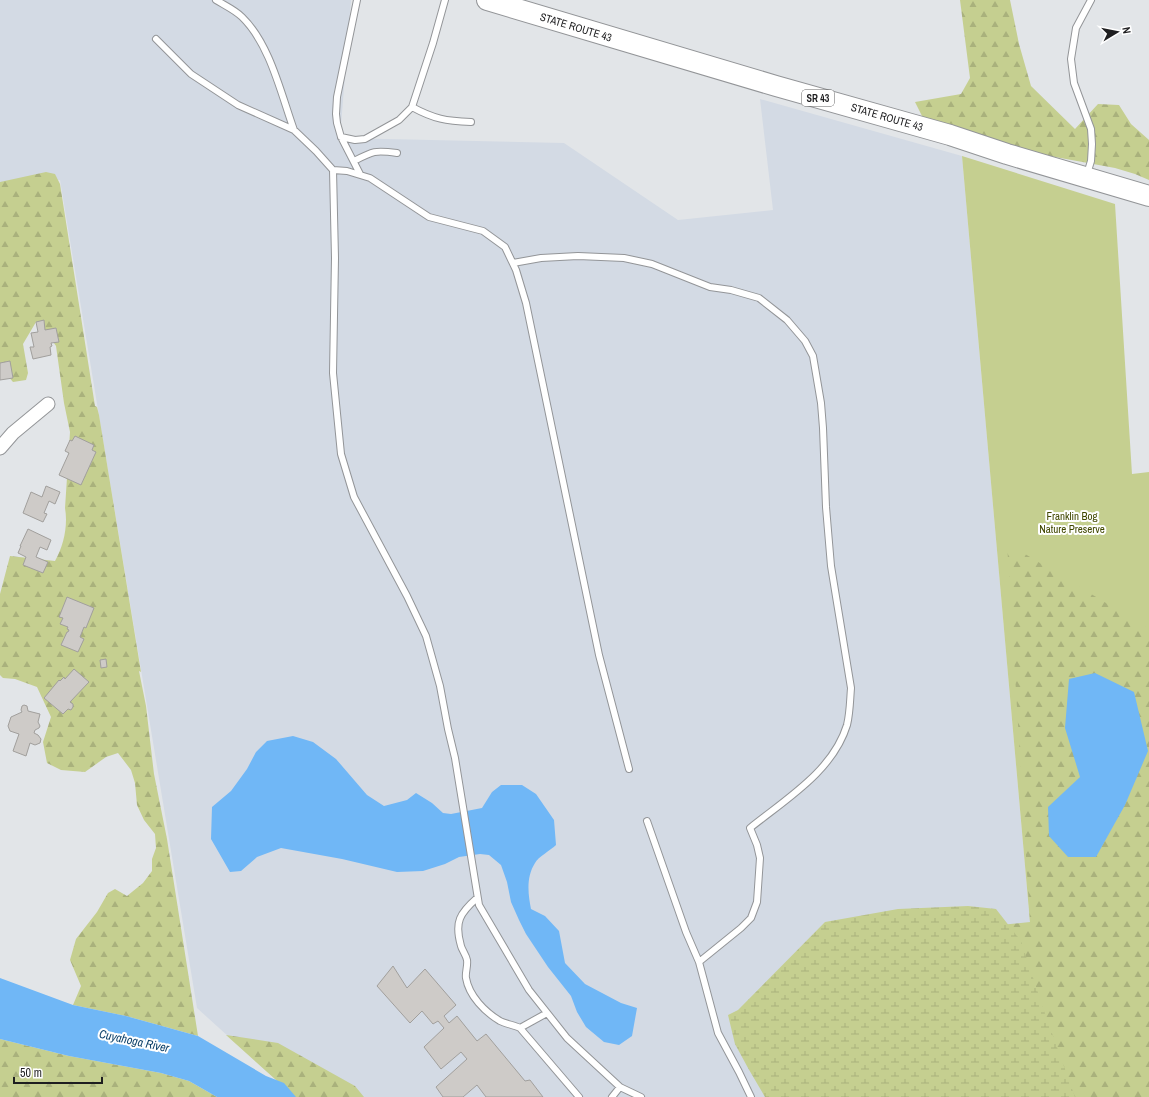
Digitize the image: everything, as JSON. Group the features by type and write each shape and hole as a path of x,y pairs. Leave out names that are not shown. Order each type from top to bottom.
{"main road":[{"name":"STATE ROUTE 43","path":"487,0 776,86 950,135 1007,154 1149,196"}],"street":[{"path":"0,448 13,433 48,404"}],"lane":[{"path":"216,0 242,16 255,33 272,65 294,130"},
{"path":"357,0 337,97 336,114 341,137 360,174"},
{"path":"341,137 355,140 365,139 399,120 412,107 433,43 445,0"},
{"path":"1087,177 1091,161 1091,129 1074,83 1071,59 1076,28 1091,0"},
{"path":"156,39 191,74 238,105 294,130 316,151 332,170 335,250 333,373 341,454 354,497 407,596 426,636 440,686 455,758 479,905 529,990 567,1038 620,1087 641,1097"},
{"path":"412,107 426,115 448,121 471,122"},
{"path":"354,161 369,153 380,150 397,153"},
{"path":"332,170 347,171 370,178 429,217 483,231 505,247 513,263 526,303 599,655 629,769"},
{"path":"513,263 541,258 578,256 624,258 652,264 710,287 731,290 759,298 787,320 806,341 813,356 823,428 826,507 831,566 851,688 847,724 838,747 824,766 804,785 750,828 757,845 760,858 757,902 751,918 699,962"},
{"path":"647,821 686,932 699,962 718,1033 740,1072 751,1097"},
{"path":"477,898 467,907 458,920 458,931 461,946 467,960 466,978 471,992 487,1012 501,1021 520,1028 579,1097"},
{"path":"520,1028 547,1014"},
{"path":"612,1097 620,1087"}],"shaded area":[{"path":"0,0 351,0 340,138 564,143 678,220 773,210 760,99 962,156 1030,922 790,1097 295,1097 197,1008 60,180 0,189"}],"green space":[{"path":"960,0 1010,0 1019,44 1031,86 1075,129 1098,104 1119,105 1131,124 1149,140 1149,180 1115,168 1028,152 924,120 915,102 961,94 970,78"},
{"name":"Franklin Bog Nature Preserve","path":"962,156 1115,204 1132,474 1149,472 1149,1097 1030,922"},
{"path":"46,172 55,174 60,184 95,406 97,407 99,415 141,672 139,671 146,706 154,774 167,839 198,1036 126,1016 73,1005 81,986 70,960 76,939 97,912 108,893 115,889 127,896 143,883 152,871 152,859 156,848 155,834 144,820 137,805 135,783 131,770 118,753 106,757 85,772 61,770 47,763 43,742 51,717 37,687 15,679 3,678 0,675 0,594 10,556 55,561 61,548 66,528 65,508 70,432 64,403 56,346 45,330 43,321 36,322 23,344 28,373 26,380 13,382 0,367 0,182"},
{"path":"1007,543 1149,629 1149,1097 1064,1097 1000,925 1030,922"},
{"path":"968,906 996,909 1021,941 1075,1097 765,1097 735,1044 728,1015 738,1010 825,922 898,909"},
{"path":"226,1035 278,1043 355,1086 364,1097 295,1097"},
{"path":"0,1039 69,1056 161,1073 189,1081 217,1097 0,1097"}],"water":[{"path":"1095,673 1134,692 1148,751 1125,805 1096,857 1068,857 1049,836 1048,807 1080,777 1065,728 1069,679"},
{"path":"293,736 313,742 336,759 367,795 384,806 407,800 416,793 432,803 443,813 451,814 482,808 492,792 501,785 522,785 536,794 554,820 556,845 539,858 532,868 528,886 531,909 545,916 559,931 565,963 585,984 621,1003 637,1008 632,1036 619,1045 604,1042 586,1027 577,1012 571,996 548,967 526,934 511,902 507,882 501,865 489,855 480,854 459,857 445,864 423,871 397,872 342,859 281,848 257,857 241,871 230,872 211,839 212,807 231,791 247,769 256,752 267,741"},
{"name":"Cuyahoga River","path":"0,978 73,1005 126,1016 198,1036 266,1076 284,1083 296,1097 217,1097 189,1081 161,1073 69,1056 0,1039"}],"building":[{"path":"44,320 45,330 56,328 59,342 51,343 51,355 33,359 30,347 34,347 31,333 38,332 36,322"},
{"path":"10,361 13,378 0,380 0,363"},
{"path":"75,436 94,445 92,450 96,452 81,485 59,475 69,453 65,451 70,440 72,441"},
{"path":"46,486 60,492 55,504 49,501 44,513 47,514 43,522 23,513 31,492 42,497"},
{"path":"28,529 51,540 47,550 40,547 36,557 48,562 43,573 23,565 26,557 18,553"},
{"path":"67,597 94,608 86,628 84,627 80,637 84,639 78,652 61,645 69,630 67,629 68,627 60,624 63,618 59,617"},
{"path":"106,659 107,667 101,668 100,660"},
{"path":"74,669 89,682 70,702 73,704 71,710 68,709 63,714 44,698 59,680 60,681 64,677 65,679"},
{"path":"22,706 27,706 28,711 40,714 38,722 40,726 34,733 41,739 40,743 35,745 30,743 26,756 13,751 19,734 10,731 8,726 11,717 22,712"},
{"path":"393,966 407,988 425,969 456,1005 444,1016 449,1023 457,1016 477,1041 486,1034 525,1081 530,1080 543,1097 486,1097 477,1085 463,1097 443,1097 436,1087 467,1059 461,1052 441,1069 424,1047 444,1028 438,1021 433,1024 422,1011 410,1023 377,986"}]}
